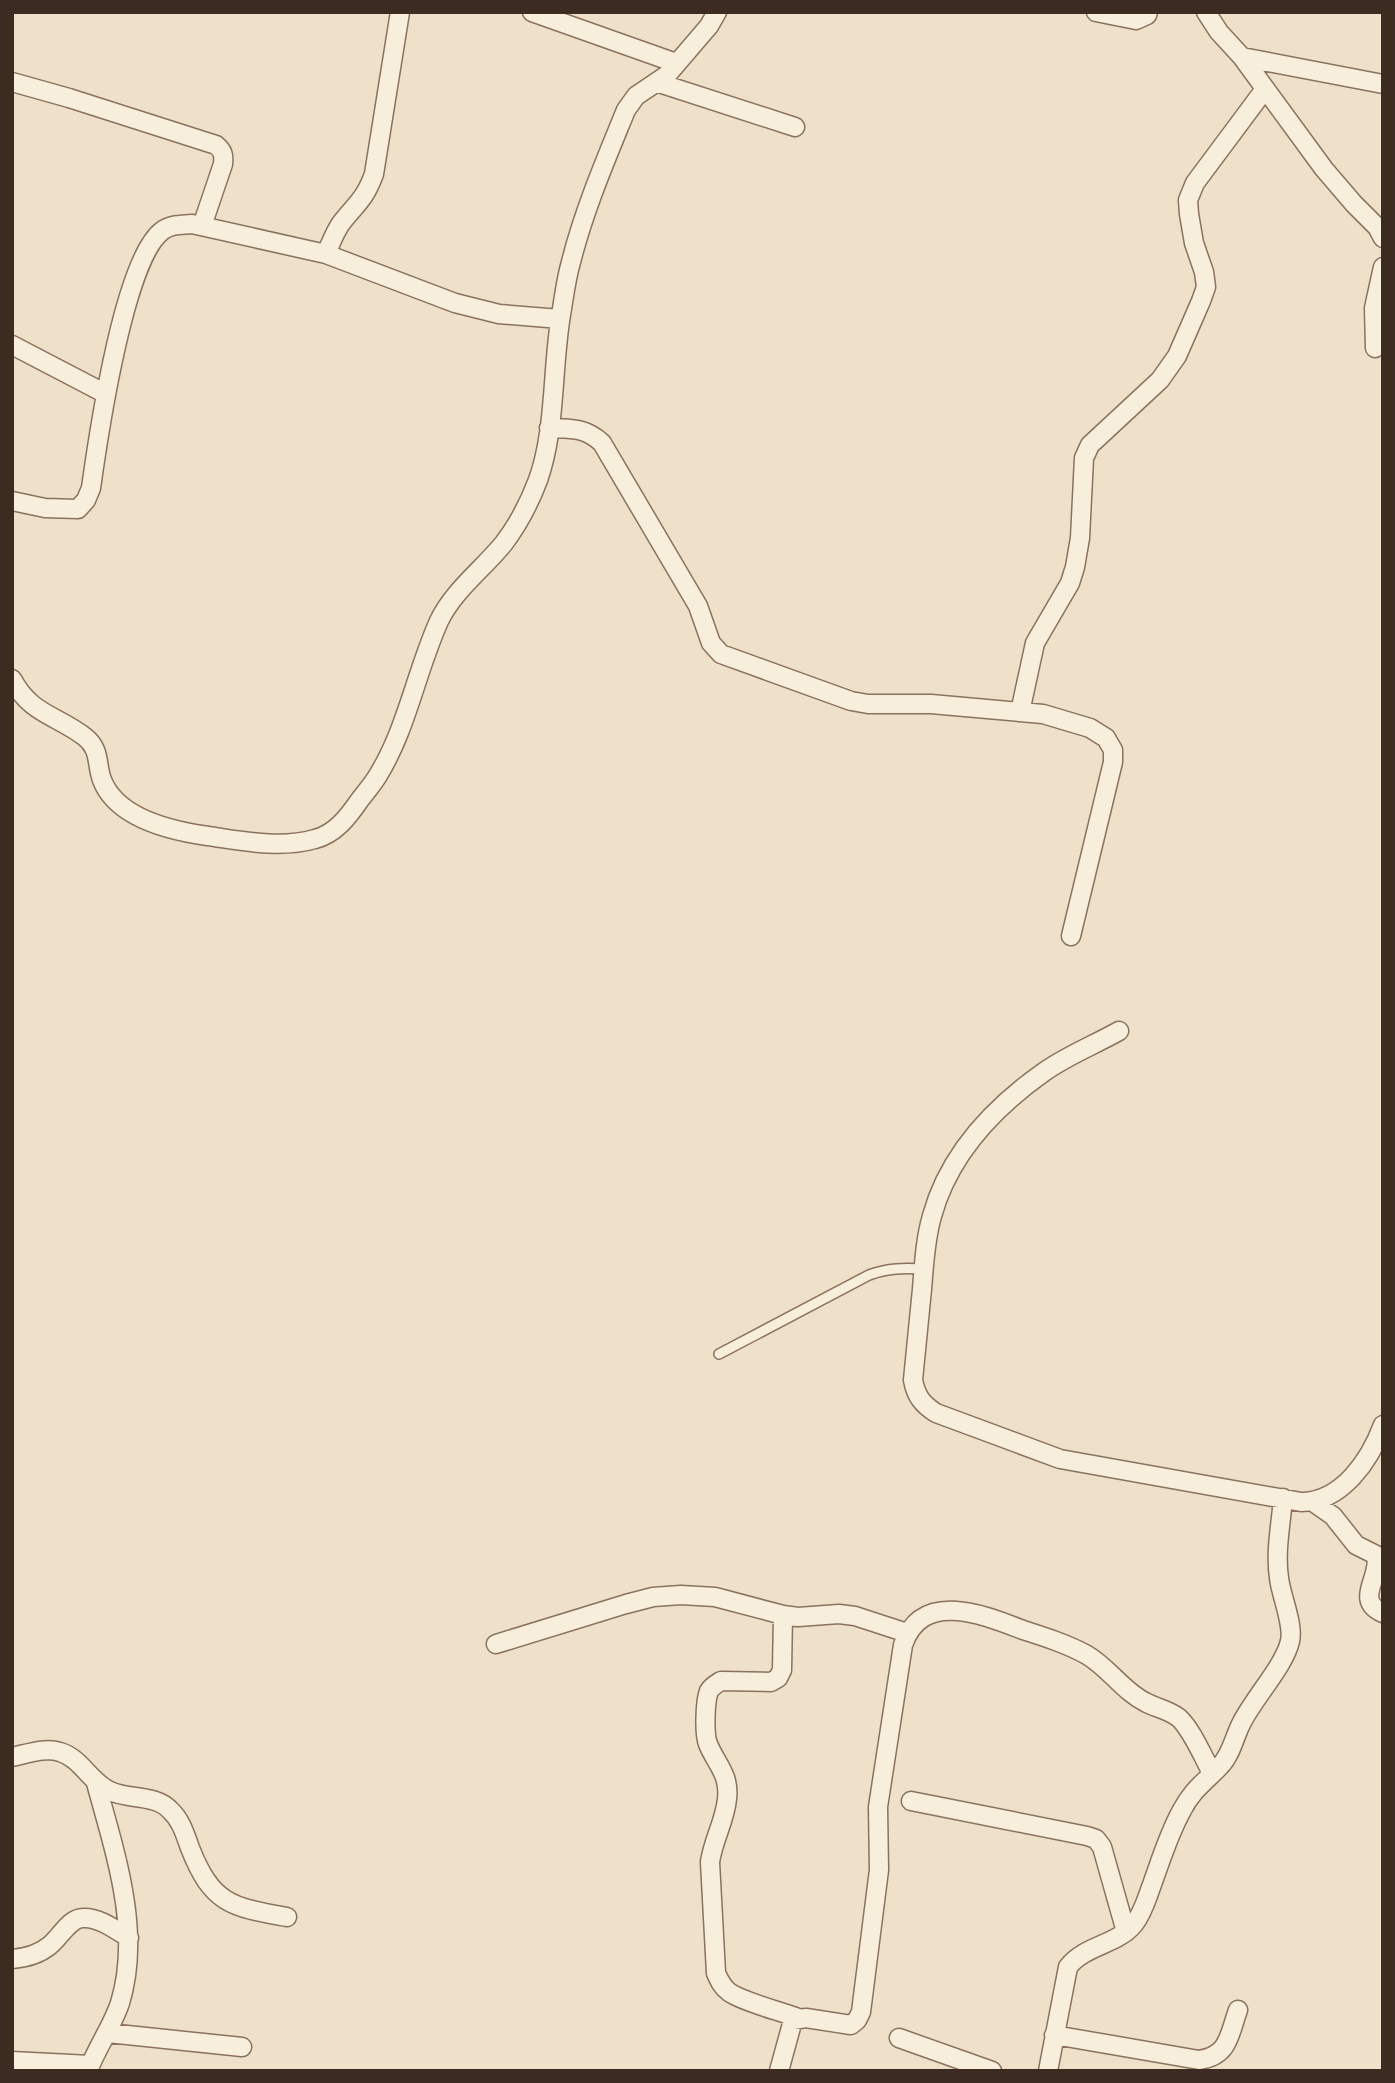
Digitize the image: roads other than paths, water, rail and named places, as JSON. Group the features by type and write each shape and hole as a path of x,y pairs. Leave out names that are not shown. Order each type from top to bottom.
{"street":[{"path":"326,254 341,223 368,190 374,174 400,12"},
{"path":"532,12 676,63"},
{"path":"12,679 31,705 84,736 93,745 98,754 101,778 107,790 117,801 148,822 169,830 270,844 297,844 319,839 337,829 378,776 398,734 444,611 503,544 526,511 540,475 549,428 560,319 570,263 626,110 636,96 659,83 709,26 717,12"},
{"path":"1096,12 1136,20 1148,12"},
{"path":"1206,12 1324,169 1377,227 1383,238"},
{"path":"1242,57 1383,85"},
{"path":"659,83 795,127"},
{"path":"17,87 216,145 222,150 223,164 202,226"},
{"path":"1020,712 1035,643 1070,583 1075,567 1080,538 1084,458 1090,445 1160,380 1177,356 1206,287 1188,200 1195,183 1265,89"},
{"path":"12,501 63,510 78,509 86,500 91,488 112,361 128,304 145,254 160,232 172,225 192,224 326,254 455,303 499,314 560,319"},
{"path":"1375,348 1374,308 1383,267"},
{"path":"12,345 106,394"},
{"path":"549,428 579,429 592,434 602,443 698,606 711,643 721,654 851,701 868,704 931,704 1043,714 1090,728 1106,738 1113,750 1113,762 1071,936"},
{"path":"1119,1031 1046,1070 983,1123 960,1152 932,1214 926,1242 913,1380 915,1393 936,1413 1060,1459 1313,1502 1332,1516 1356,1545 1376,1555 1378,1563 1368,1594 1369,1602 1383,1613"},
{"path":"1313,1502 1346,1485 1365,1460 1383,1425"},
{"path":"1048,2071 1068,1967 1085,1951 1126,1931 1135,1923 1183,1808 1192,1792 1220,1767 1242,1723 1291,1640 1290,1623 1278,1577 1283,1498"},
{"path":"496,1644 626,1604 653,1597 681,1595 715,1597 798,1617 839,1614 855,1616 907,1633"},
{"path":"783,1615 782,1670 778,1678 771,1682 721,1681 713,1685 709,1692 706,1735 708,1745 722,1769 727,1799 710,1862 716,1973 721,1984 729,1992 799,2018 851,2025 857,2021 861,2012 880,1858 878,1807 903,1645 907,1633 921,1619 933,1613 962,1610 983,1615 1089,1656 1145,1702 1181,1720 1212,1773"},
{"path":"12,1757 39,1751 67,1754 96,1783 110,1791 164,1804 181,1824 199,1870 212,1889 230,1902 254,1911 288,1917"},
{"path":"12,2061 89,2068 108,2033 120,2002 129,1938 124,1896 96,1783"},
{"path":"911,1801 1096,1839 1102,1847 1126,1931"},
{"path":"12,1959 38,1953 52,1945 72,1922 80,1917 104,1923 129,1938"},
{"path":"1054,2035 1199,2060 1211,2059 1219,2054 1226,2043 1238,2010"},
{"path":"779,2071 789,2027 793,2020 799,2018"},
{"path":"108,2033 242,2047"},
{"path":"899,2038 992,2071"}],"lane":[{"path":"719,1354 869,1275 896,1268 924,1269"}]}
